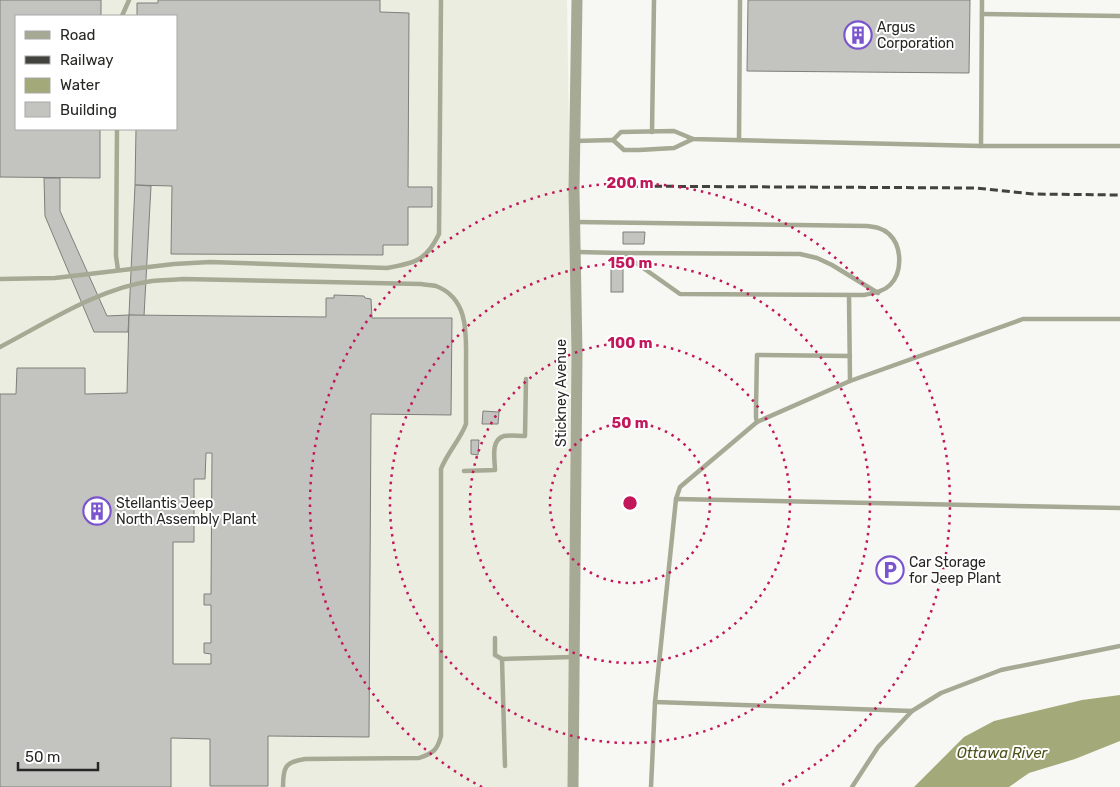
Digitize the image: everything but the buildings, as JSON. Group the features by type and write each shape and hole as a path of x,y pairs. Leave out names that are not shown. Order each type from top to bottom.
{"street":[{"name":"Stickney Avenue","path":"573,787 577,0"}],"lane":[{"path":"122,15 129,0"},
{"path":"0,278 55,278 174,264 210,262 387,268 406,264 424,257 433,246 438,234 441,0"},
{"path":"652,132 654,0"},
{"path":"739,140 740,0"},
{"path":"981,146 982,0"},
{"path":"982,14 1120,16"},
{"path":"118,130 116,256 118,270"},
{"path":"575,141 613,140 621,132 674,132 693,139 981,146 1120,146"},
{"path":"613,140 624,150 639,150 674,148 693,139"},
{"path":"575,222 867,226 878,228 888,233 898,248 899,259 898,272 890,285 878,293 849,296 680,294 622,253"},
{"path":"575,252 800,254 817,258 832,265 878,293"},
{"path":"0,347 70,309 122,288 151,281 183,279 421,284 435,286 455,299 462,310 466,324 466,424 441,470 441,736 438,746 430,754 419,758 295,760 286,766 283,775 283,787"},
{"path":"849,296 850,381"},
{"path":"651,787 655,702 676,499 680,487 758,422 850,381 1022,319 1120,320"},
{"path":"758,422 756,418 757,355 850,356"},
{"path":"464,471 495,470 494,449 499,438 504,436 525,436 526,379"},
{"path":"676,499 1120,508"},
{"path":"495,638 495,655 502,659 574,657"},
{"path":"852,787 878,747 912,711 941,693 1001,670 1120,646"},
{"path":"502,659 505,766"},
{"path":"655,702 912,711"}],"shaded area":[{"path":"0,0 567,0 575,544 574,787 0,787"}],"water":[{"name":"Ottawa River","path":"1120,695 1120,741 1075,759 1029,773 1009,787 914,787 964,737 994,721 1082,700"}],"railway":[{"path":"606,186 976,188 1033,194 1120,195"}],"place":[{"name":"Argus Corporation","path":"858,35"},
{"name":"Stellantis Jeep North Assembly Plant","path":"97,511"},
{"name":"Car Storage for Jeep Plant","path":"890,570"}]}
